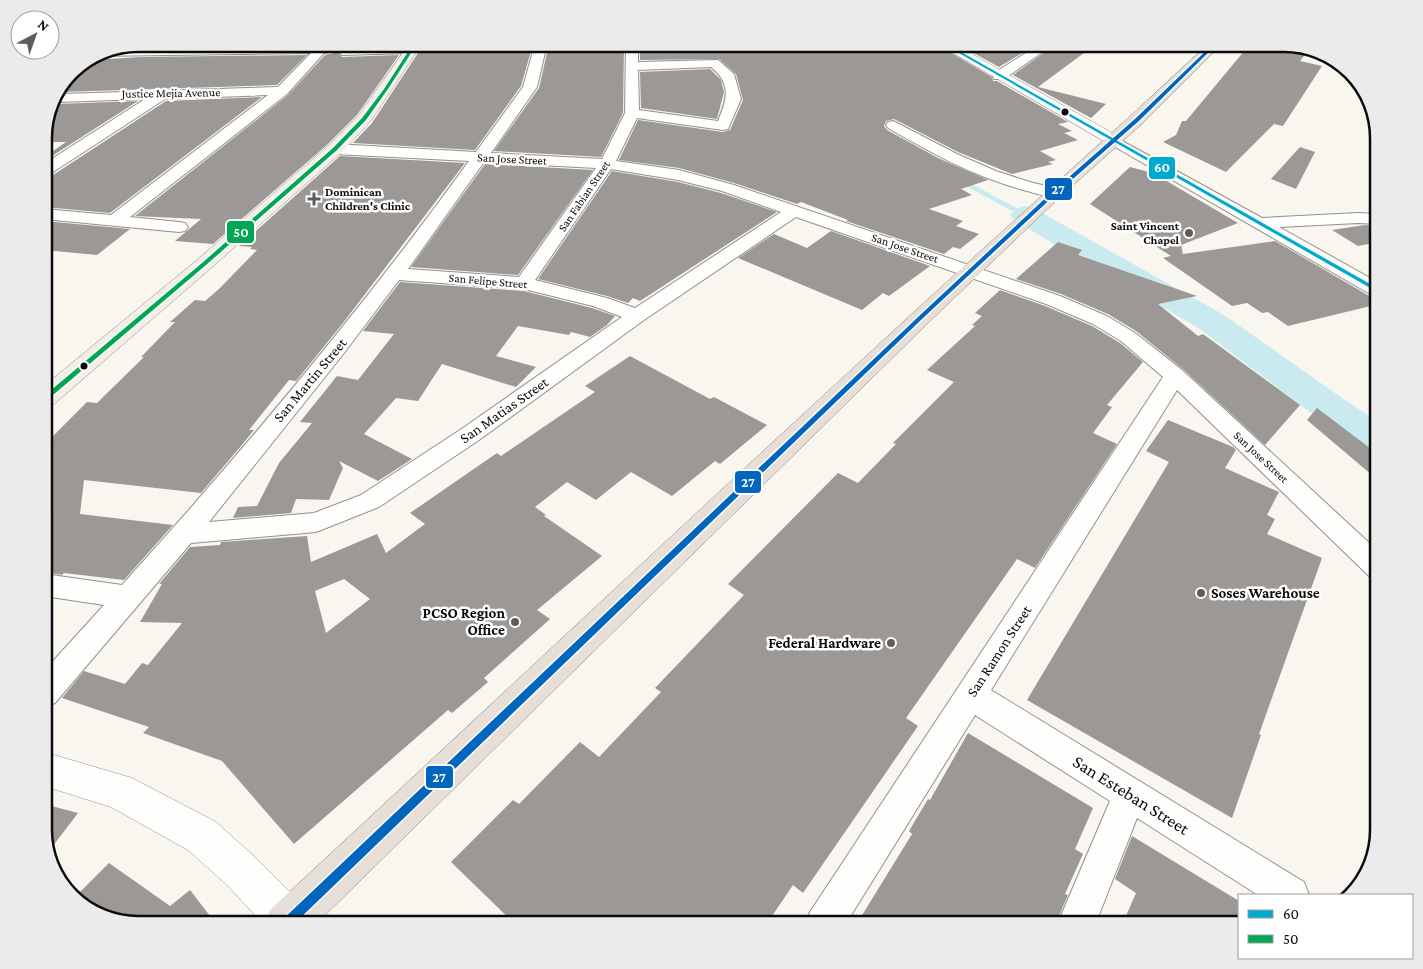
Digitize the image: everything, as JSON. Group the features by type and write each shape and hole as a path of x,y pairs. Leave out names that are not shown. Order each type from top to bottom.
{"highway":[{"path":"297,916 662,564 1053,194 1115,140 1207,52"}],"main road":[{"path":"53,391 335,150 364,119 409,52"}],"street":[{"path":"116,220 282,91 320,52"},
{"name":"San Martin Street","path":"53,683 184,534 334,353 428,230 530,87 539,52"},
{"name":"San Fabian Street","path":"524,283 607,164 632,113 632,52"},
{"path":"958,52 1370,286"},
{"path":"999,76 1036,52"},
{"path":"632,113 723,126 734,99 728,74 712,57 633,66"},
{"name":"Justice Mejia Avenue","path":"63,98 282,91"},
{"path":"53,165 163,94"},
{"path":"893,125 977,171 1053,194"},
{"name":"San Jose Street","path":"335,150 607,164 698,179 794,210 1053,300 1100,320 1128,337 1176,376 1370,559"},
{"name":"San Matias Street","path":"184,534 316,522 370,501 471,434 637,316 794,210"},
{"path":"53,215 179,227"},
{"path":"1258,223 1370,219"},
{"name":"San Felipe Street","path":"394,274 524,283 600,302 637,316"},
{"name":"San Ramon Street","path":"829,916 1176,376"},
{"path":"53,586 127,597"},
{"name":"San Esteban Street","path":"971,695 1289,894"},
{"path":"53,772 119,791 202,836 242,872 282,916"},
{"path":"1080,916 1130,793"}],"building":[{"path":"338,52 342,57 399,55 357,115 328,144 213,244 175,241 201,219 135,216 288,95 325,55"},
{"path":"419,52 531,52 521,86 475,150 353,143 372,123"},
{"path":"547,52 624,52 623,113 601,157 494,151 539,88"},
{"path":"640,52 950,52 992,77 993,81 997,81 1068,122 1058,124 1072,131 1064,133 1078,140 1040,151 1056,160 1048,162 1053,164 1012,174 958,152 894,119 886,121 884,126 887,130 938,158 988,180 961,189 972,195 929,209 963,221 956,226 979,234 960,249 953,247 944,254 846,221 848,220 801,202 797,204 734,183 679,168 619,160 638,120 723,132 730,130 743,100 736,74 719,59 640,60"},
{"path":"972,52 1024,52 999,67"},
{"path":"1045,52 1085,52 1038,87 1106,104 1091,118 1013,75"},
{"path":"1243,52 1295,53 1305,55 1300,61 1322,66 1283,126 1274,124 1226,172 1163,142 1176,135 1182,121 1186,121"},
{"path":"307,55 277,85 67,92 78,78 91,67 106,59"},
{"path":"710,69 721,80 724,92 717,119 641,108 640,72"},
{"path":"262,97 110,213 53,208 53,175 166,101"},
{"path":"138,101 53,155 53,151 66,142 53,142 55,117 60,104"},
{"path":"1300,147 1315,152 1296,189 1271,179"},
{"path":"340,156 465,163 343,323 296,381 289,380 249,430 254,430 201,493 84,480 80,514 173,525 124,580 64,573 62,575 53,574 53,436 87,402 97,403 144,357 141,357 175,322 170,322 195,300 205,301 257,250 250,249 252,247 239,246"},
{"path":"485,164 593,170 518,275 411,267"},
{"path":"1130,167 1153,173 1238,223 1181,245 1183,254 1275,241 1370,296 1370,306 1288,326 1268,312 1262,313 1247,303 1232,306 1163,258 1171,256 1090,204"},
{"path":"612,171 678,182 721,193 777,212 640,301 633,298 628,303 538,279"},
{"path":"53,222 130,229 97,255 53,251"},
{"path":"1370,225 1370,244 1358,246 1332,230"},
{"path":"831,231 930,266 889,296 883,293 862,310 738,258 774,234 807,248"},
{"path":"1058,242 1082,250 1078,255 1197,296 1158,304 1198,336 1203,334 1300,405 1265,445 1184,370 1136,331 1108,314 1061,294 1016,279"},
{"path":"400,282 524,291 592,308 615,316 607,325 590,337 571,332 569,335 518,326 496,356 536,367 516,387 442,364 418,401 396,398 364,434 412,459 378,481 339,461 343,468 329,500 296,499 291,513 233,518 238,507 257,506 279,463 312,423 300,422 337,376 358,380 394,334 363,331"},
{"path":"1000,290 1092,326 1120,343 1143,362 1107,405 1112,407 1093,433 1117,444 1035,568 1017,559 906,718 918,726 803,893 793,885 772,916 507,916 451,862 513,800 519,804 580,742 599,757 661,692 655,688 744,595 728,584 838,473 858,483 896,444 893,443 954,382 927,370 975,326 972,325 982,316 975,313"},
{"path":"630,356 710,399 714,397 767,425 720,464 715,461 672,496 631,472 596,500 567,482 535,507 546,515 544,516 602,556 537,610 550,619 484,678 488,682 452,713 448,710 294,844 222,761 143,733 149,727 62,698 84,671 125,684 142,663 148,665 182,623 140,622 162,584 159,584 190,547 220,545 221,542 307,536 311,562 377,534 386,553 425,524 410,513 497,453 501,456 595,392 585,386","holes":["344,579 370,599 326,633 315,591"]},
{"path":"1317,408 1370,448 1370,473 1307,420"},
{"path":"1168,420 1233,447 1236,450 1225,468 1279,492 1267,515 1275,519 1267,534 1322,558 1259,734 1261,735 1232,818 1027,700 1169,462 1146,451"},
{"path":"968,733 1093,808 1075,849 1083,854 1065,894 1068,895 1059,916 862,916 912,834 909,831 928,799 930,800"},
{"path":"53,806 78,813 54,844"},
{"path":"1132,836 1238,900 1238,916 1126,916 1136,893 1115,879"},
{"path":"109,863 170,906 190,890 210,916 128,916 106,910 91,902 80,892"}],"waterway":[{"path":"963,182 1025,215"},
{"path":"1025,215 1212,322 1338,414 1370,434"}],"transit line":[{"name":"50","path":"53,391 204,264 335,149 364,119 410,52"},
{"name":"60","path":"959,52 1370,286"},
{"name":"27","path":"294,916 920,318 1055,192 1138,119 1207,52"}],"place":[{"name":"Dominican Children's Clinic","path":"314,199"},
{"name":"Saint Vincent Chapel","path":"1189,233"},
{"name":"Soses Warehouse","path":"1201,593"},
{"name":"PCSO Region Office","path":"515,622"},
{"name":"Federal Hardware","path":"891,643"}]}
